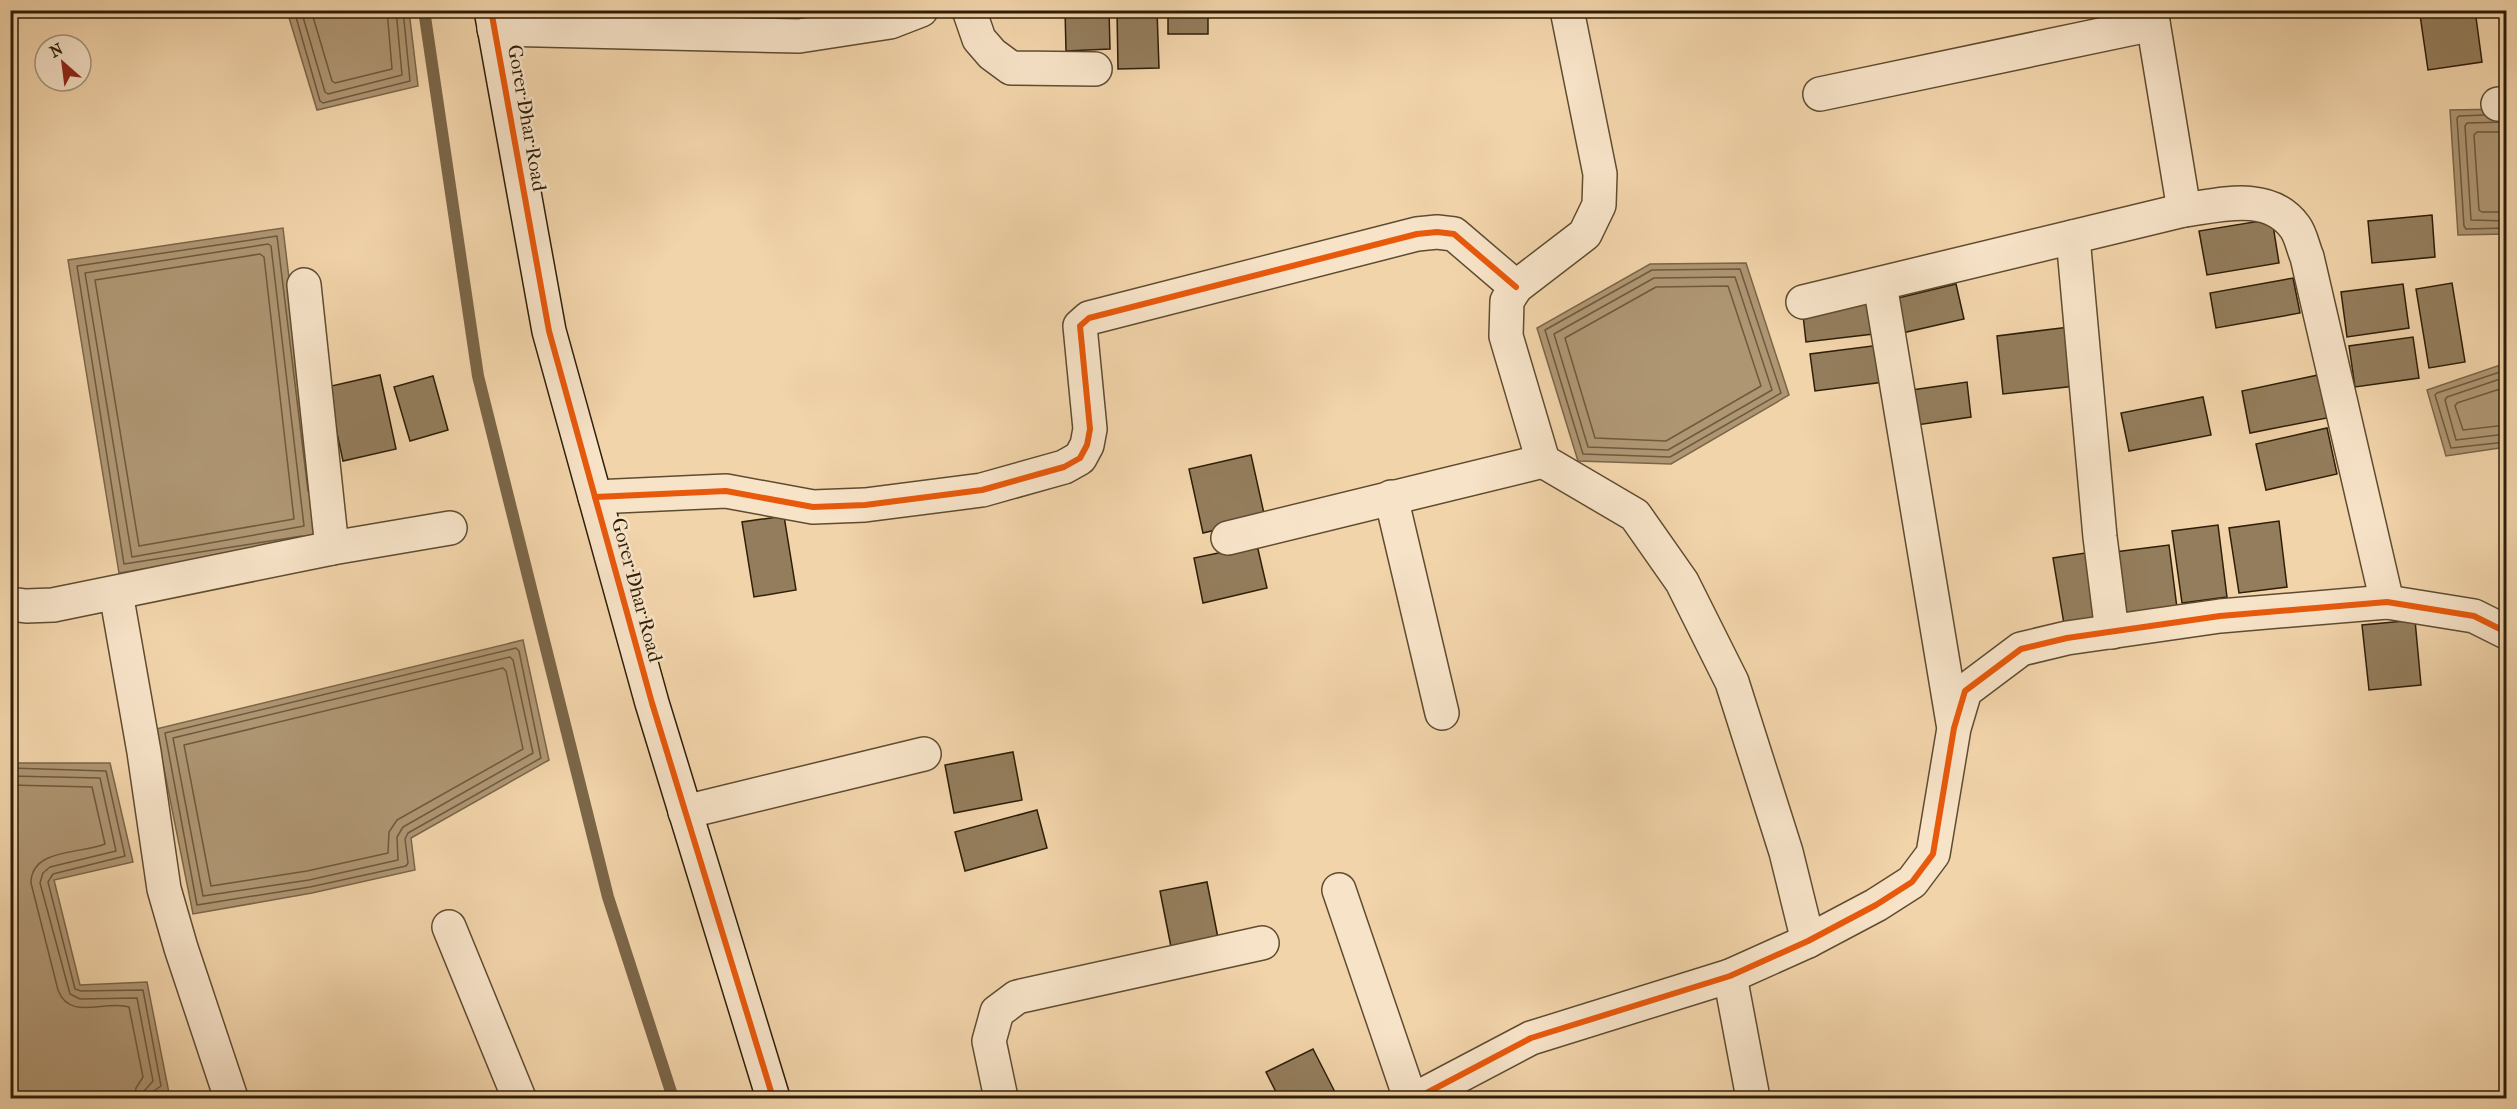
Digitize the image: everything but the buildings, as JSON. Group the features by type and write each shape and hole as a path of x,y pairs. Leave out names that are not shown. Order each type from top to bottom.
{"street":[{"path":"492,20 799,36 890,22 921,10"},
{"path":"969,10 979,39 992,54 1011,68 1095,69"},
{"path":"1567,10 1600,174 1599,205 1586,234 1516,287 1507,301 1506,336 1543,461 1635,516 1682,582 1732,682 1786,852 1808,941"},
{"path":"1820,94 2152,17 2184,210"},
{"name":"Gorer Dhar Road","path":"492,20 549,331 652,703 773,1098"},
{"path":"1803,302 2184,210 2241,202 2275,208 2295,227 2307,257 2387,602"},
{"path":"595,497 726,491 813,507 865,505 982,490 1064,467 1080,458 1087,445 1090,429 1080,326 1089,318 1417,234 1437,232 1454,234 1516,287"},
{"path":"2073,237 2100,537 2112,632"},
{"path":"1880,284 1954,728"},
{"path":"304,285 332,548"},
{"path":"1227,538 1543,461"},
{"path":"1391,497 1442,713"},
{"path":"10,604 53,605 332,548 450,528"},
{"path":"116,593 144,752 158,858 181,948 231,1098"},
{"path":"1416,1098 1531,1038 1730,976 1808,941 1912,882 1933,854 1954,728 1965,691 2021,649 2067,638 2220,616 2387,602 2474,616 2506,633"},
{"path":"685,812 924,754"},
{"path":"1339,890 1410,1098"},
{"path":"448,927 519,1098"},
{"path":"1001,1098 989,1041 997,1012 1017,997 1262,943"},
{"path":"1730,976 1753,1098"}],"water":[{"path":"287,11 409,11 418,86 317,110"},
{"path":"2506,109 2506,234 2458,235 2450,110"},
{"path":"283,228 320,539 119,573 68,260"},
{"path":"1746,263 1789,395 1671,464 1578,461 1537,328 1650,264"},
{"path":"2506,363 2506,447 2446,456 2427,390"},
{"path":"523,640 549,760 411,838 415,870 312,893 193,914 156,729"},
{"path":"11,763 110,763 133,862 54,880 80,985 147,982 169,1093 146,1098 11,1098"}],"waterway":[{"path":"424,10 478,376 608,897 673,1098"}],"cycle path":[{"path":"491,10 549,331 652,703 773,1098"},
{"path":"595,497 726,491 813,507 865,505 982,490 1064,467 1080,458 1087,445 1090,429 1080,326 1089,318 1417,234 1437,232 1454,234 1516,287"},
{"path":"1417,1098 1531,1038 1730,976 1808,941 1876,905 1912,882 1933,854 1954,728 1965,691 2021,649 2067,638 2220,616 2387,602 2474,616 2506,632"}]}
